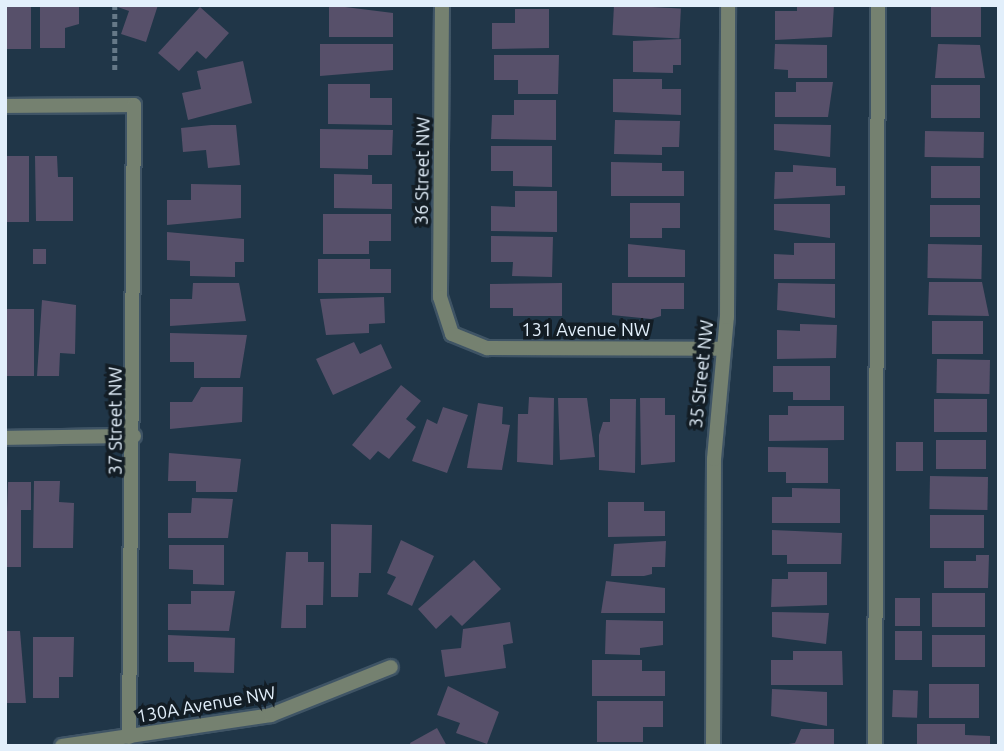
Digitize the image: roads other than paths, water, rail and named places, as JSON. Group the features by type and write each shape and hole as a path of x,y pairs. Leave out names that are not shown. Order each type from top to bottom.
{"street":[{"name":"36 Street NW","path":"442,5 440,297 452,334"},
{"name":"35 Street NW","path":"713,746 714,447 724,349 728,5"},
{"path":"875,746 878,5"},
{"name":"37 Street NW","path":"5,106 134,105 134,436 129,737"},
{"name":"131 Avenue NW","path":"452,334 487,348 724,349"},
{"path":"5,438 134,436"},
{"name":"130A Avenue NW","path":"62,746 271,715 391,667"}]}
